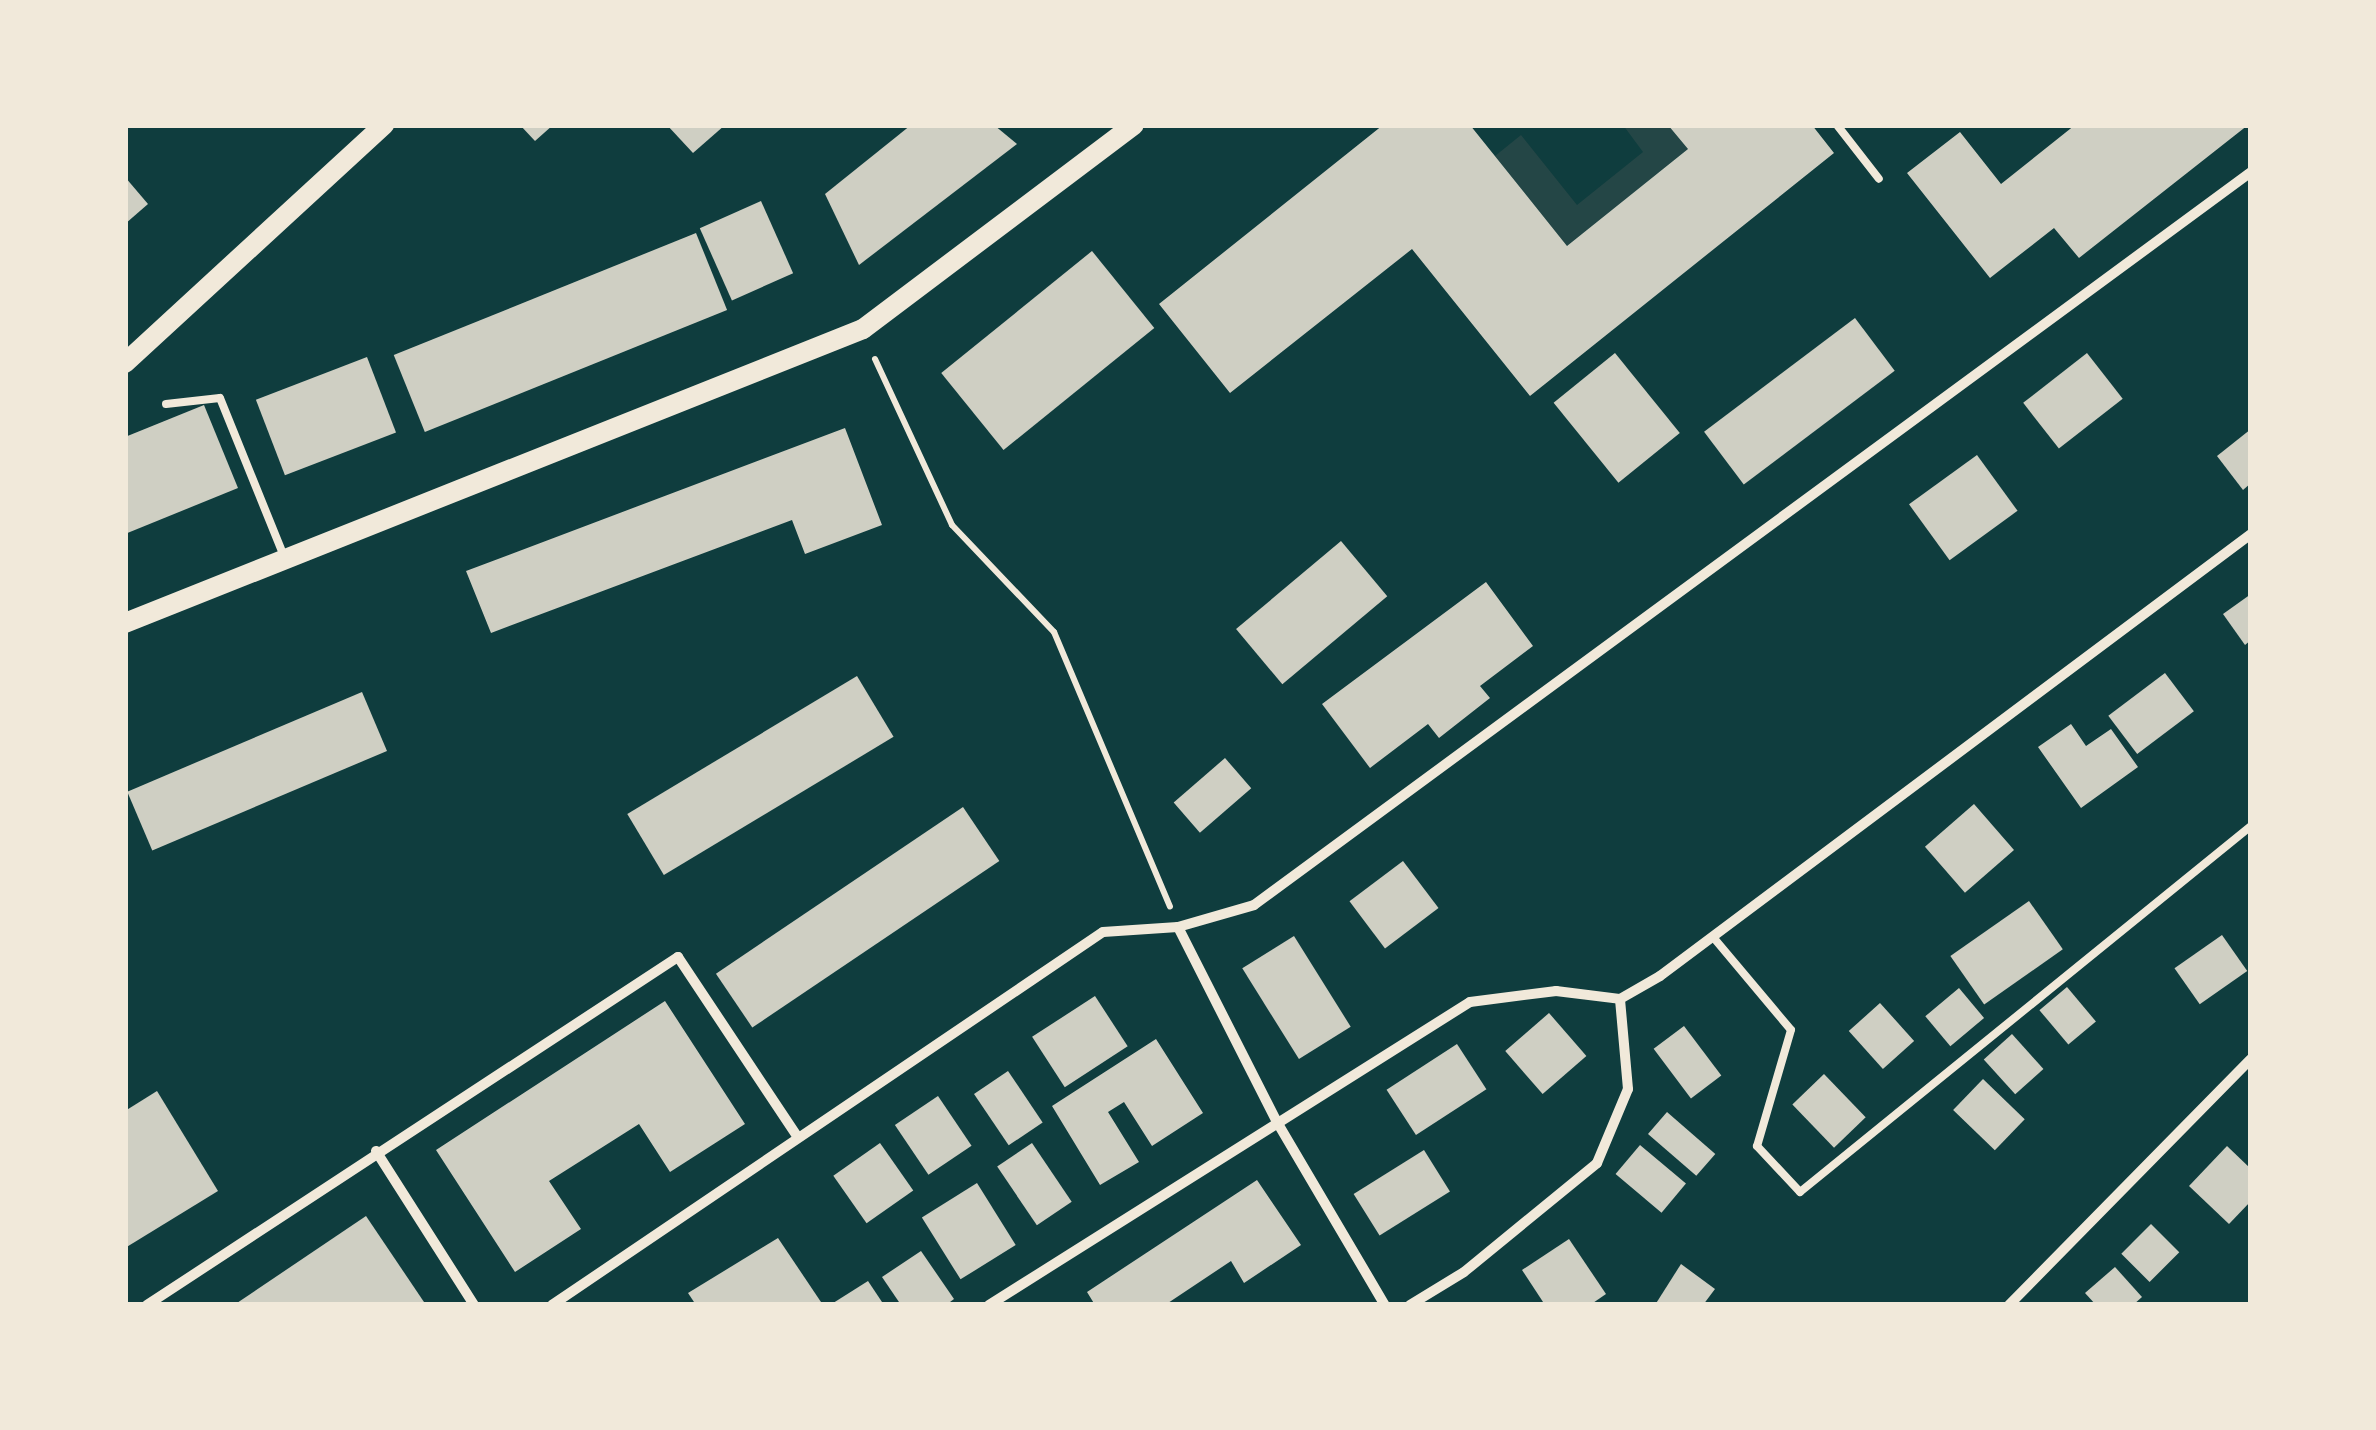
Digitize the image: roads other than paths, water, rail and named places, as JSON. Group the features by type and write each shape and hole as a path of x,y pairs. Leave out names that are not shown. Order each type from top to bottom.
{"main road":[{"path":"125,364 384,125"},
{"path":"125,623 862,330 1134,125"}],"street":[{"path":"552,1305 1104,932 1178,926 1254,905 2251,172"},
{"path":"989,1305 1470,1002 1556,991 1620,999 1713,937 2251,534"},
{"path":"1178,926 1277,1122 1385,1305"},
{"path":"147,1305 376,1151 678,957 798,1136"},
{"path":"1410,1305 1464,1272 1597,1163 1628,1088 1620,999"},
{"path":"2009,1305 2251,1059"},
{"path":"376,1151 474,1305"}],"lane":[{"path":"1836,125 1879,179"},
{"path":"166,404 220,398 285,559"},
{"path":"1713,937 1791,1030 1757,1146 1800,1192 2251,826"}]}
